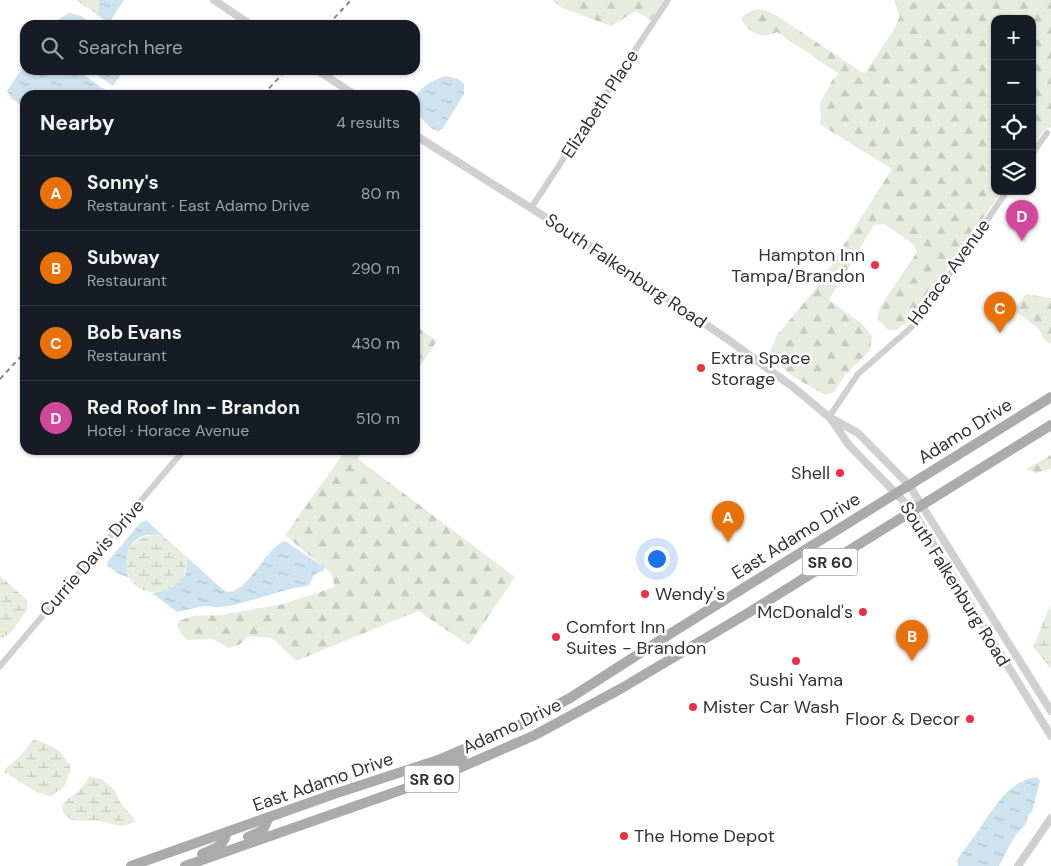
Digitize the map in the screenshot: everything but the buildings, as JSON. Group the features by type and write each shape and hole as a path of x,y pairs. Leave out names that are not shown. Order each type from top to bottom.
{"main road":[{"name":"Adamo Drive","path":"896,493 1051,396"},
{"name":"SR 60","path":"912,510 1051,425"},
{"name":"East Adamo Drive","path":"226,832 464,750 518,726 555,707 896,493"},
{"name":"Adamo Drive","path":"185,866 470,764 535,735 622,688 748,613 912,510"},
{"path":"470,764 479,755 546,722 552,716 555,707"},
{"path":"364,803 372,794 457,762 464,755 464,750"},
{"path":"238,847 242,840 263,830 269,817"},
{"name":"SR 60","path":"131,866 226,832"},
{"path":"185,866 200,855 218,847 223,842 226,832"}],"street":[{"path":"214,0 243,20"},
{"name":"Elizabeth Place","path":"531,208 668,0"},
{"path":"325,75 347,90"},
{"path":"1035,150 1047,133"},
{"name":"South Falkenburg Road","path":"420,138 531,208 730,341 829,417 858,433 909,485 1051,711"},
{"name":"Horace Avenue","path":"829,417 858,374 915,324 1004,195"},
{"name":"South Falkenburg Road","path":"829,417 848,444 912,510 1051,736"},
{"name":"Currie Davis Drive","path":"0,666 180,455"},
{"path":"998,652 1010,646"},
{"path":"1043,723 1051,718"},
{"path":"1018,866 1051,818"}],"green space":[{"path":"76,0 99,0 99,16"},
{"path":"552,0 664,0 651,20 636,11 611,26 562,8"},
{"path":"894,0 1051,0 1051,129 1050,127 1044,130 1036,141 1036,15 991,15 991,195 999,195 912,319 897,330 889,330 877,319 880,307 917,252 913,244 884,224 874,225 829,300 862,324 872,336 870,351 845,375 834,392 826,395 787,371 774,359 770,352 777,335 817,287 892,169 821,125 820,103 833,79 839,74 777,32 766,35 756,34 747,28 741,18 750,11 758,9 776,15 865,73 893,31 900,16"},
{"path":"1026,294 1051,298 1051,344 1044,340 1039,329 1013,310"},
{"path":"420,329 437,341 420,366"},
{"path":"342,455 360,455 358,459 515,577 469,645 418,611 296,661 272,638 249,636 239,645 228,648 213,639 187,640 177,626 179,621 192,616 220,615 283,604 335,587 331,573 285,535"},
{"path":"1051,455 1051,469 1036,473 1026,469"},
{"path":"154,535 163,536 188,558 183,577 177,584 164,591 148,592 138,587 131,578 127,568 127,557 131,546 140,539"},
{"path":"0,576 27,600 27,610 11,632 0,640"},
{"path":"1051,604 1051,669 1033,647"},
{"path":"34,739 47,744 61,753 71,770 63,788 50,796 36,792 3,771 21,755"},
{"path":"90,776 101,779 115,790 119,801 136,821 120,826 95,820 71,820 64,814 62,808 66,801 80,790"}],"water":[{"path":"99,0 124,0 111,20 105,20 99,16"},
{"path":"69,13 79,15 87,20 58,20"},
{"path":"20,72 20,75 84,75 105,90 20,90 20,105 12,99 7,91"},
{"path":"96,75 121,75 113,86"},
{"path":"446,76 458,79 464,84 464,94 443,128 438,132 433,130 420,117 420,91 434,80"},
{"path":"147,521 163,536 148,535 137,539 127,554 129,578 117,573 107,565 108,561 141,522"},
{"path":"285,541 324,567 324,570 314,575 308,586 294,588 230,606 204,606 177,612 152,593 166,590 183,579 188,558 224,591 232,591 248,580 270,552"},
{"path":"1037,777 1040,781 1032,812 1028,815 1026,824 1014,839 999,866 958,866 957,860 1003,796 1018,783"}],"railway":[{"path":"333,20 351,0"},
{"path":"268,90 281,75"},
{"path":"0,379 20,357"}],"place":[{"name":"Red Roof Inn - Brandon","path":"1022,241"},
{"name":"Hampton Inn Tampa/Brandon","path":"875,265"},
{"name":"Bob Evans","path":"1000,333"},
{"name":"Extra Space Storage","path":"701,368"},
{"name":"Shell","path":"840,473"},
{"name":"Sonny's","path":"728,542"},
{"name":"Wendy's","path":"645,594"},
{"name":"McDonald's","path":"863,612"},
{"name":"Comfort Inn Suites - Brandon","path":"556,637"},
{"name":"Sushi Yama","path":"796,661"},
{"name":"Subway","path":"912,661"},
{"name":"Mister Car Wash","path":"693,707"},
{"name":"Floor & Decor","path":"970,719"},
{"name":"The Home Depot","path":"624,836"}]}
